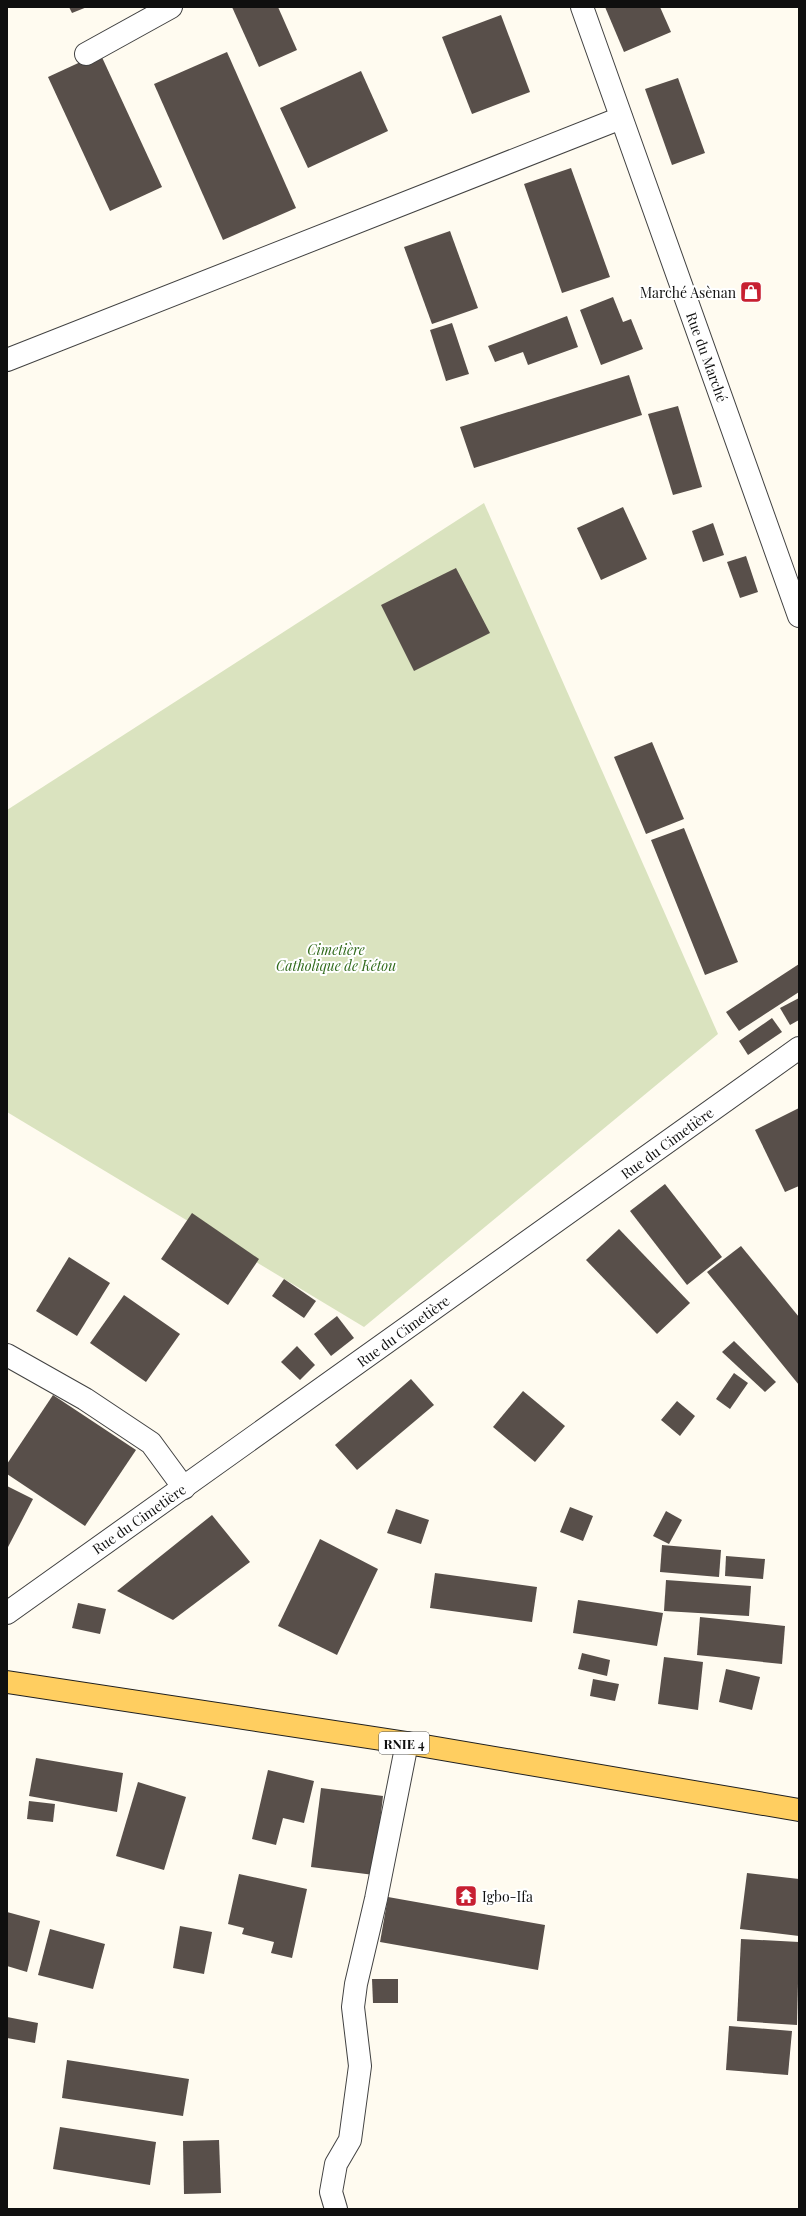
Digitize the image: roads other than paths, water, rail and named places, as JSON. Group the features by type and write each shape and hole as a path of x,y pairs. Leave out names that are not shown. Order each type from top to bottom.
{"main road":[{"name":"RNIE 4","path":"7,1682 407,1744 799,1810"}],"street":[{"path":"86,54 171,7"},
{"name":"Rue du Marché","path":"582,7 799,616"},
{"path":"7,360 621,118"},
{"name":"Rue du Cimetière","path":"7,1613 799,1048"},
{"path":"7,1355 84,1400 151,1443 184,1488"},
{"path":"336,2209 331,2192 336,2164 350,2140 360,2066 353,2007 356,1984 376,1899 407,1744"}],"place":[{"name":"Marché Asènan","path":"751,292"},
{"name":"Igbo-Ifa","path":"466,1896"}],"park label":[{"name":"Cimetière Catholique de Kétou","path":"336,958"}]}
